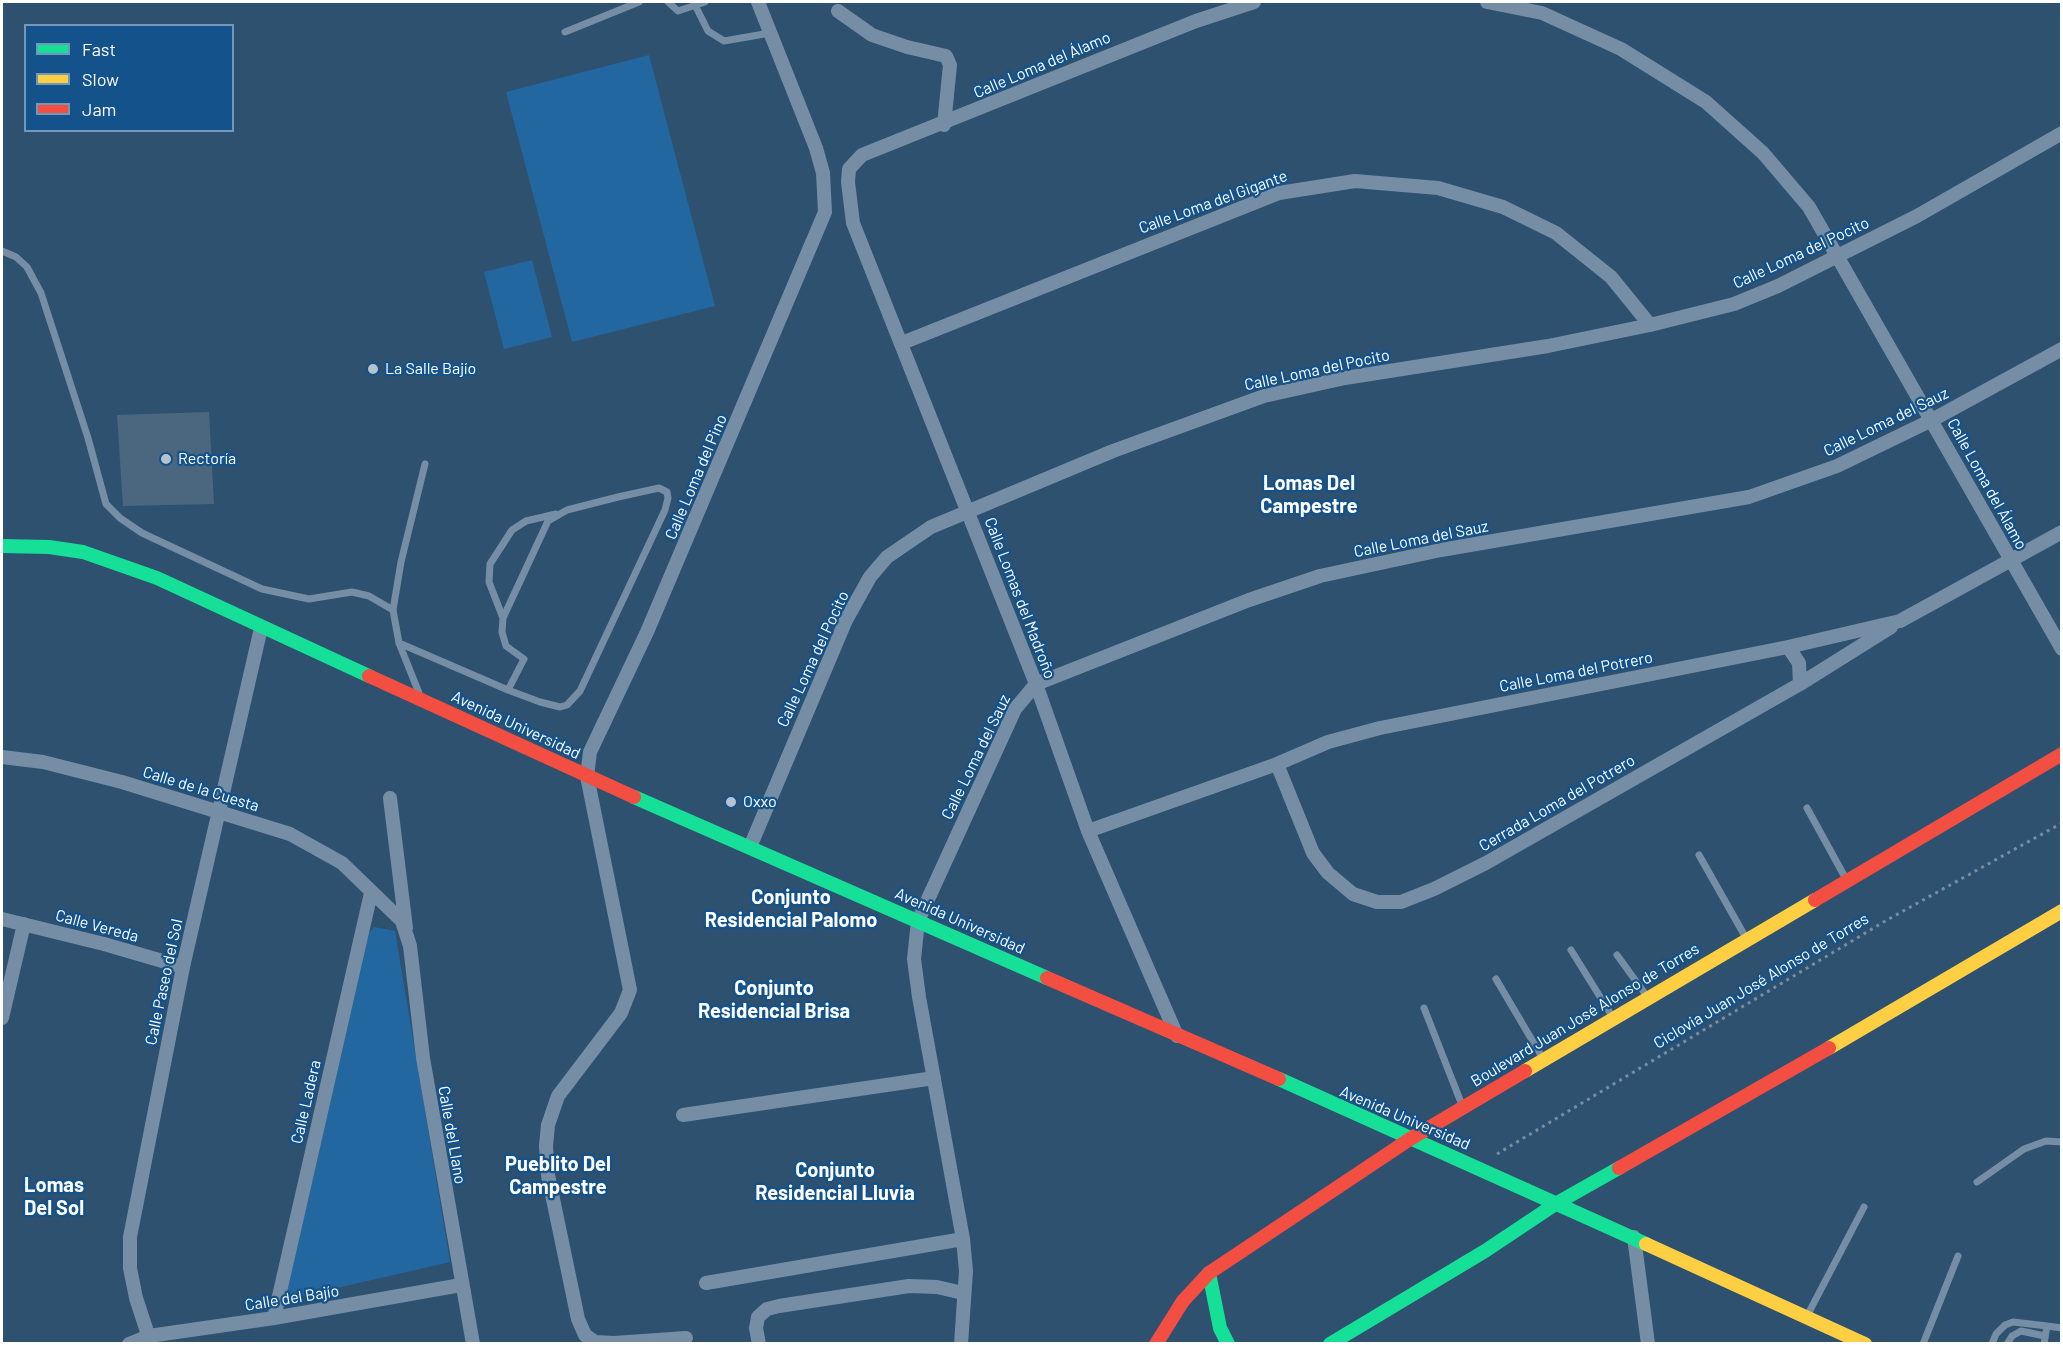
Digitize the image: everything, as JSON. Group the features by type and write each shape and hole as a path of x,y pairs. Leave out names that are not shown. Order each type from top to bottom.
{"street":[{"path":"758,2 771,32"},
{"name":"Calle Loma del Álamo","path":"849,169 862,155 944,125 1143,42 1254,2"},
{"name":"Calle Loma del Álamo","path":"1487,2 1542,13 1621,50 1706,102 1763,153 1809,207 2061,649"},
{"path":"838,11 872,35 907,47 946,56 950,65 944,125"},
{"name":"Calle Loma del Pino","path":"587,776 590,752 647,632 825,212 825,188 816,148 771,32"},
{"name":"Calle Loma del Pocito","path":"750,847 846,620 870,577 887,556 931,527 1124,446 1264,396 1346,378 1548,345 1650,325 1734,304 1778,286 1917,216 2061,133"},
{"name":"Calle Lomas del Madroño","path":"849,169 849,200 853,223 1036,684 1088,831 1177,1035"},
{"name":"Calle Loma del Gigante","path":"902,343 1279,193 1320,184 1355,181 1438,188 1503,207 1556,233 1611,277 1650,325"},
{"name":"Calle Loma del Sauz","path":"961,1344 966,1271 963,1239 914,959 918,921 1014,708 1036,684 1250,600 1320,576 1441,550 1749,497 1837,466 1932,420 2061,349"},
{"name":"Calle Loma del Potrero","path":"1088,831 1277,764 1328,742 1380,728 1788,647 1900,621 2012,562 2061,532"},
{"name":"Avenida Universidad","path":"2,546 60,549 121,563 587,776 1410,1139 1477,1166 1865,1344"},
{"name":"Cerrada Loma del Potrero","path":"1277,764 1313,853 1328,873 1353,894 1377,902 1401,902 1434,889 1486,863 1800,684 1900,621"},
{"name":"Calle Paseo del Sol","path":"150,1340 134,1288 130,1237 183,967 261,628"},
{"path":"1788,647 1799,663 1800,684"},
{"name":"Boulevard Juan José Alonso de Torres","path":"1156,1344 1184,1301 1209,1274 1410,1139 1544,1061 1746,938 2061,754"},
{"name":"Calle de la Cuesta","path":"2,757 44,762 122,782 290,834 321,848 342,862 371,893"},
{"path":"587,776 630,990 621,1013 558,1096 548,1125 546,1146 548,1175 578,1319 585,1335 595,1342 614,1343 686,1338"},
{"name":"Calle del Llano","path":"390,798 423,1059 473,1344"},
{"path":"371,893 402,921 407,930"},
{"name":"Calle Ladera","path":"274,1318 371,893"},
{"path":"1330,1344 1485,1251 1557,1203 1756,1091 2061,911"},
{"name":"Calle Vereda","path":"2,919 183,967"},
{"path":"2,1018 24,924"},
{"path":"683,1116 934,1078"},
{"path":"1634,1237 1648,1344"},
{"path":"706,1283 963,1239"},
{"path":"1209,1274 1220,1329 1228,1344"},
{"name":"Calle del Bajío","path":"129,1344 461,1285"},
{"path":"759,1344 756,1329 758,1317 767,1309 909,1286 937,1287 963,1293"}],"lane":[{"path":"565,32 639,2"},
{"path":"668,2 678,11 696,7 705,2"},
{"path":"696,7 708,31 724,42 771,32"},
{"path":"2,251 16,257 27,267 40,293 88,438 106,504 120,518 142,533 262,589 309,599 352,592 369,596 393,610"},
{"path":"422,700 399,643 393,610 401,562 426,464"},
{"path":"399,643 508,690 560,707 573,701 640,564 668,498 666,492 659,488 557,513 525,521 512,530 490,564 489,582 503,618"},
{"path":"508,690 524,659 506,646 502,632 503,618 548,521 557,513"},
{"path":"1807,808 1846,879"},
{"path":"1699,855 1746,938"},
{"path":"1571,950 1613,1018"},
{"path":"1617,955 1647,997"},
{"path":"1496,979 1544,1061"},
{"path":"1424,1008 1463,1108"},
{"path":"1977,1182 2024,1149 2046,1141 2061,1142"},
{"path":"1806,1317 1864,1207"},
{"path":"1923,1344 1958,1256"},
{"path":"1992,1344 1996,1334 2013,1322 2061,1328"},
{"path":"2007,1344 2012,1336 2021,1331 2045,1340 2047,1326"}],"path":[{"name":"Ciclovia Juan José Alonso de Torres","path":"1477,1166 1887,920 2061,823"}],"shaded area":[{"path":"649,55 715,306 572,342 506,92"},
{"path":"532,260 552,337 504,349 484,272"},
{"path":"374,927 395,931 450,1262 285,1300 369,933"}],"building":[{"name":"Rectoría","path":"209,412 214,504 123,506 117,415"}],"traffic: fast":[{"path":"2,546 49,547 83,552 157,578 369,676"},
{"path":"634,797 1047,978"},
{"path":"1279,1079 1646,1244"},
{"path":"1330,1344 1485,1251 1557,1203 1619,1168"},
{"path":"1209,1273 1220,1328 1228,1344"}],"traffic: slow":[{"path":"1525,1071 1815,900"},
{"path":"1829,1048 2062,911"},
{"path":"1646,1244 1865,1344"}],"traffic: jam":[{"path":"369,676 634,797"},
{"path":"1815,900 2062,754"},
{"path":"1047,978 1279,1079"},
{"path":"1619,1168 1829,1048"},
{"path":"1156,1344 1183,1301 1209,1273 1410,1139 1525,1071"}],"place":[{"name":"La Salle Bajío","path":"373,369"},
{"name":"Rectoría","path":"166,459"},
{"name":"Oxxo","path":"731,802"}],"district":[{"name":"Lomas Del Campestre","path":"1309,494"},
{"name":"Conjunto Residencial Palomo","path":"791,908"},
{"name":"Conjunto Residencial Brisa","path":"774,1000"},
{"name":"Pueblito Del Campestre","path":"558,1176"},
{"name":"Conjunto Residencial Lluvia","path":"835,1182"},
{"name":"Lomas Del Sol","path":"54,1196"}]}
